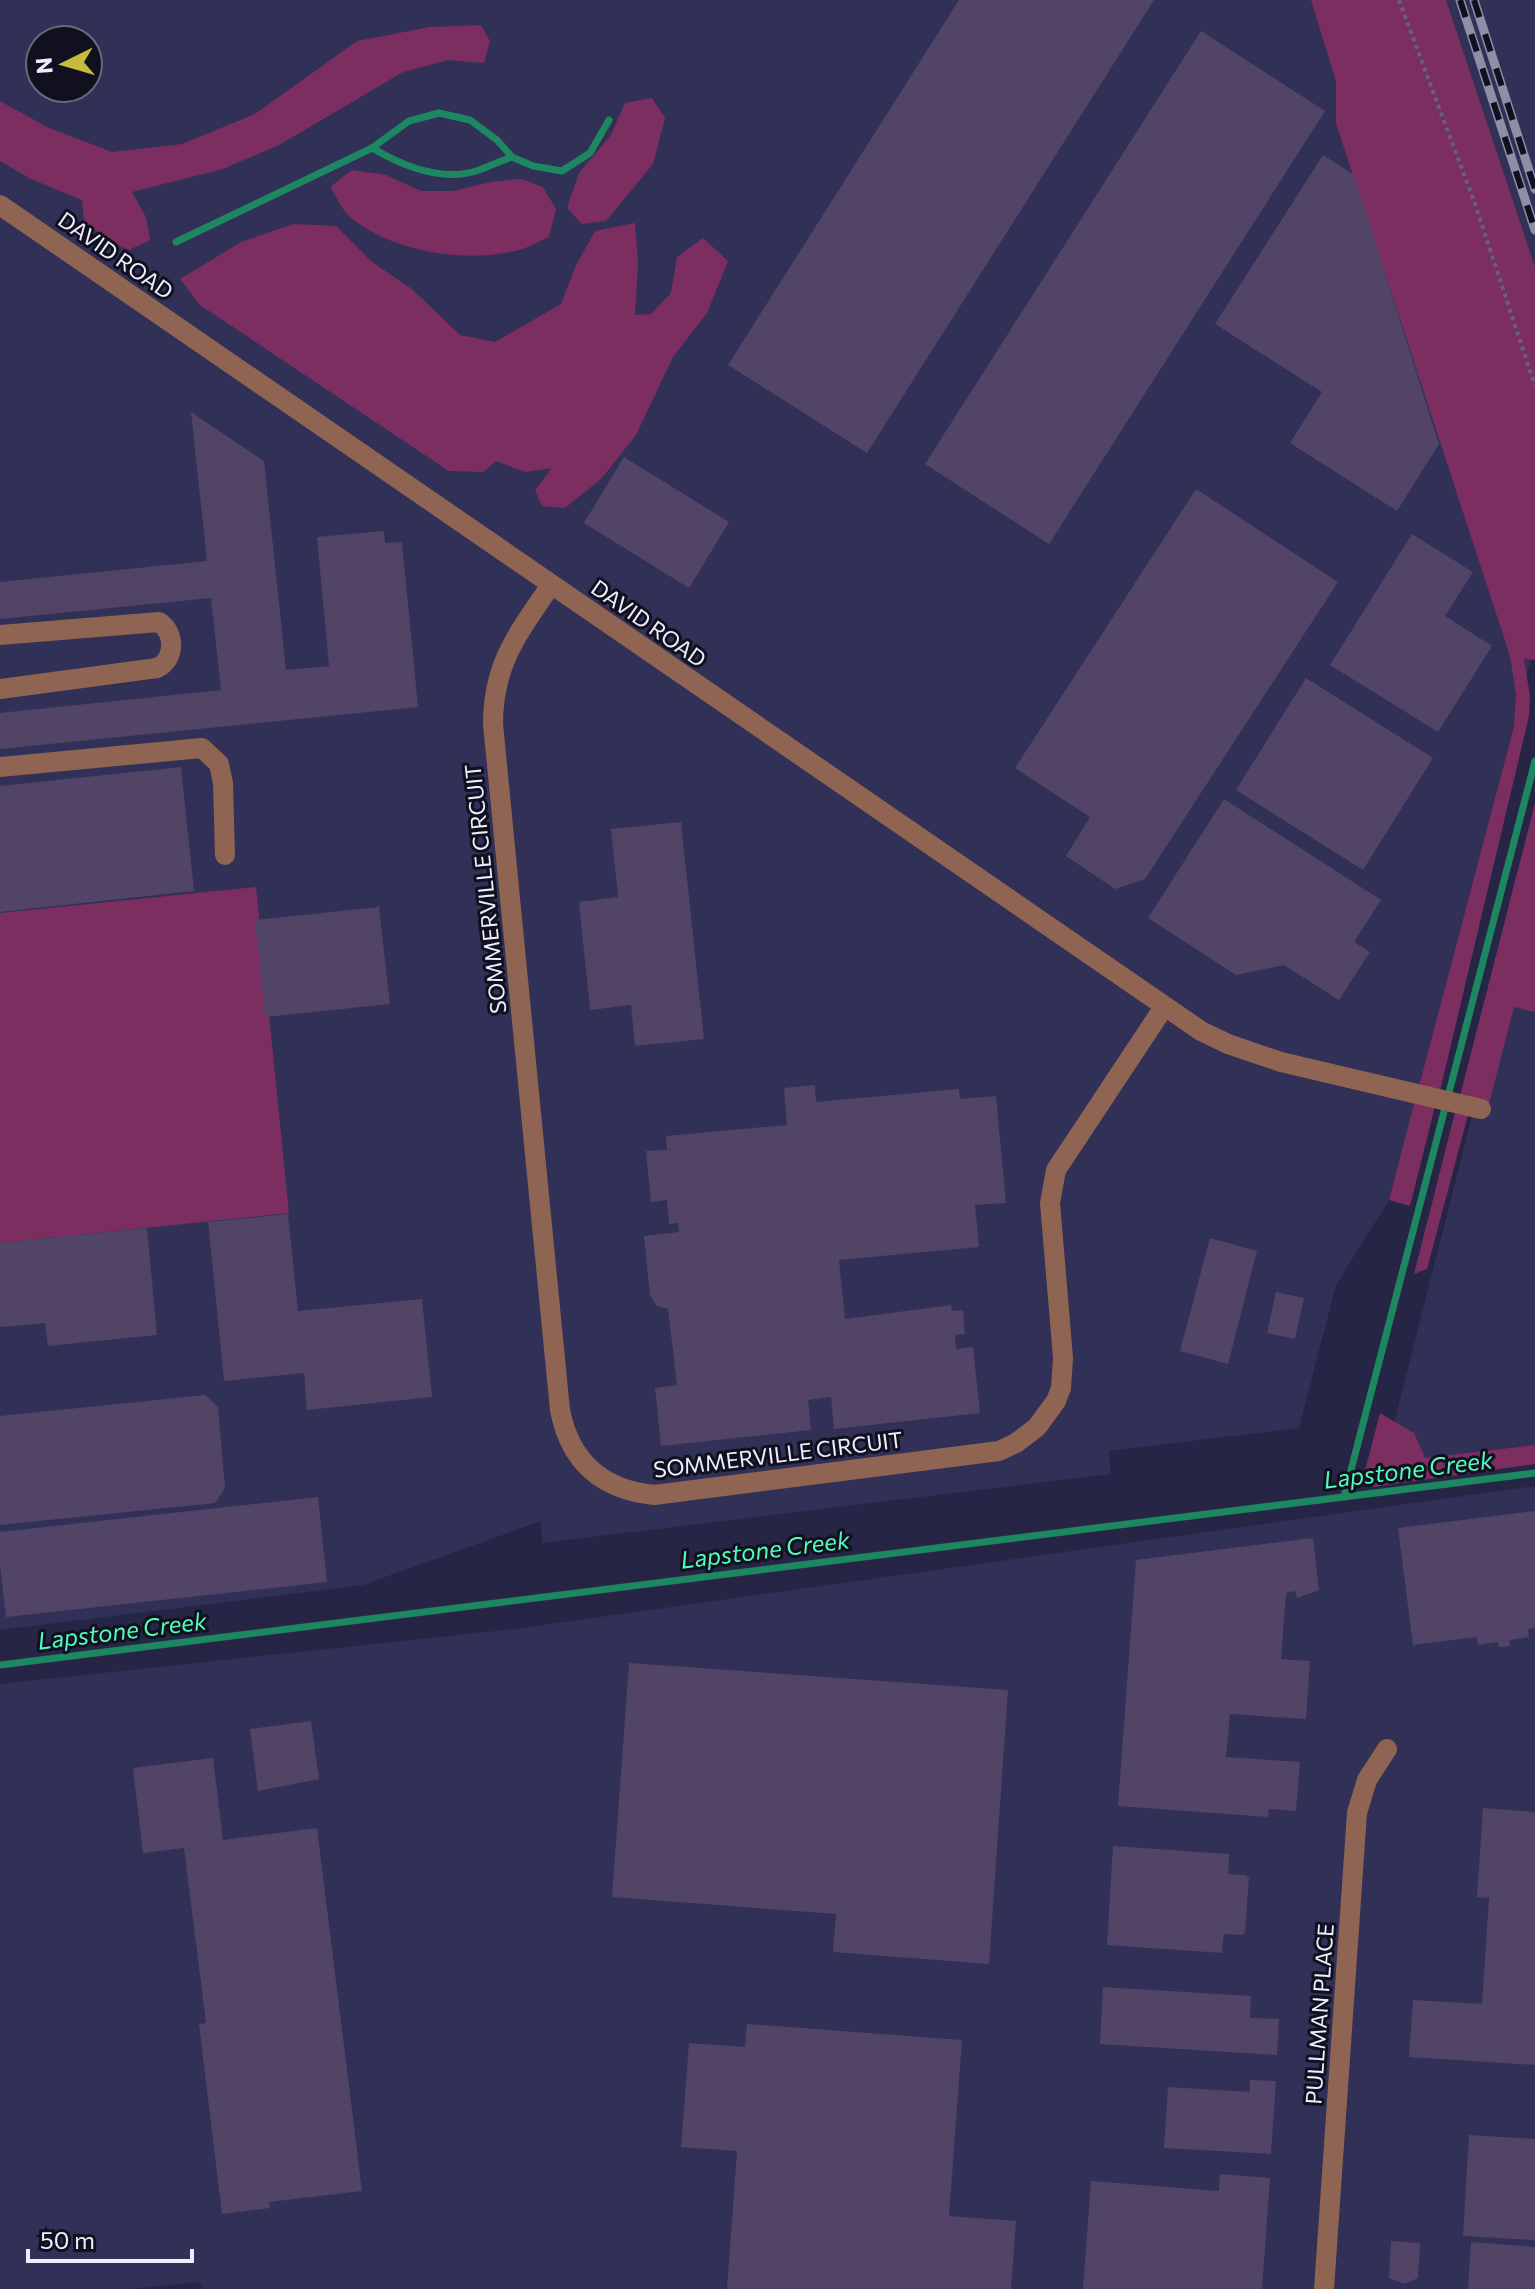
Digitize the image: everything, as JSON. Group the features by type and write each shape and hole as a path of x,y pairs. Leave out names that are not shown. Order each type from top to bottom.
{"street":[{"name":"DAVID ROAD","path":"0,205 1213,1038 1281,1062 1481,1109"},
{"name":"SOMMERVILLE CIRCUIT","path":"551,585 510,645 502,664 496,683 493,724 560,1410 569,1442 586,1465 601,1478 633,1493 654,1495 999,1451 1029,1434 1056,1401 1063,1373 1050,1203 1056,1170 1164,1007"},
{"path":"0,635 159,622 170,635 170,657 167,664 157,668 0,689"},
{"path":"0,767 202,748 219,764 223,783 225,855"},
{"name":"PULLMAN PLACE","path":"1324,2289 1357,1813 1367,1780 1387,1749"}],"path":[{"path":"1399,0 1475,204 1535,386"}],"shaded area":[{"path":"0,0 1535,0 1535,645 1389,1200 1336,1285 1299,1428 1109,1451 1111,1474 542,1543 541,1521 363,1585 0,1630"},
{"path":"1311,0 1446,0 1535,267 1535,660 1524,659 1530,696 1529,716 1440,1091 1419,1086 1514,726 1516,695 1510,656 1336,123 1336,81"},
{"path":"481,25 490,41 484,63 448,60 403,72 279,145 223,169 132,192 146,217 150,240 129,250 106,240 84,220 82,200 31,179 0,161 0,101 49,128 112,152 182,144 255,114 357,41 430,27"},
{"path":"652,98 665,118 653,164 606,221 582,224 567,208 579,173 611,135 625,103"},
{"path":"352,170 386,175 421,191 453,191 521,179 543,187 556,209 549,237 519,250 473,256 429,252 386,239 350,217 330,187"},
{"path":"635,223 638,263 635,315 651,314 671,293 677,257 703,238 728,261 707,313 673,357 636,435 601,479 565,508 542,506 535,490 552,468 525,472 496,461 483,472 449,471 200,305 180,279 241,242 294,224 336,226 372,262 412,289 460,335 495,342 561,304 576,265 595,231"},
{"path":"1535,803 1535,1012 1514,1007 1489,1104 1460,1096"},
{"path":"1535,868 1535,1445 1384,1463"},
{"path":"256,887 289,1213 0,1243 0,913"},
{"path":"1415,1100 1435,1106 1410,1206 1389,1200"},
{"path":"1455,1112 1468,1115 1427,1269 1414,1274"},
{"path":"1380,1413 1414,1433 1425,1458 1535,1445 1535,1464 1373,1487 1363,1478"},
{"path":"1535,1486 1535,2289 202,2289 200,2282 133,2289 0,2289 0,1684 514,1629"}],"building":[{"path":"959,0 1154,0 867,453 728,365"},
{"path":"1201,31 1325,111 1049,544 925,464"},
{"path":"1323,155 1354,175 1439,444 1397,511 1290,443 1322,392 1215,324"},
{"path":"191,412 264,461 286,670 329,666 317,537 384,531 385,543 402,542 418,707 0,749 0,713 221,690 211,598 0,619 0,582 207,561"},
{"path":"624,457 729,522 689,588 584,523"},
{"path":"1196,489 1338,582 1145,879 1115,889 1066,856 1090,817 1015,768"},
{"path":"1412,534 1473,572 1445,616 1492,646 1438,732 1330,665"},
{"path":"1306,678 1433,758 1363,870 1236,790"},
{"path":"181,767 194,891 0,912 0,786"},
{"path":"1224,799 1381,900 1354,942 1370,952 1339,1000 1284,965 1236,975 1148,918"},
{"path":"681,822 704,1039 635,1046 631,1005 590,1010 579,902 618,897 611,829"},
{"path":"379,907 390,1004 265,1017 255,920"},
{"path":"815,1085 816,1102 959,1089 960,1099 996,1096 1006,1203 975,1205 979,1247 839,1260 845,1319 951,1305 952,1311 963,1310 965,1334 955,1335 956,1349 973,1347 980,1413 834,1429 831,1397 808,1400 811,1430 661,1446 655,1388 677,1385 668,1309 657,1306 650,1295 644,1236 679,1232 678,1223 669,1224 667,1200 651,1202 646,1151 667,1150 666,1136 787,1125 784,1088"},
{"path":"288,1214 298,1311 422,1299 432,1397 307,1410 304,1373 224,1381 208,1222"},
{"path":"147,1228 157,1335 48,1346 45,1323 0,1327 0,1243"},
{"path":"1210,1238 1257,1251 1228,1364 1180,1351"},
{"path":"1276,1292 1304,1298 1295,1339 1267,1333"},
{"path":"205,1395 218,1407 225,1488 215,1503 0,1525 0,1416"},
{"path":"318,1497 327,1582 6,1617 0,1532"},
{"path":"1535,1511 1535,1628 1528,1629 1529,1637 1509,1640 1510,1646 1499,1647 1498,1642 1478,1645 1477,1637 1413,1645 1398,1528"},
{"path":"1313,1538 1319,1590 1297,1598 1295,1591 1286,1593 1281,1659 1310,1661 1306,1719 1230,1714 1226,1757 1300,1762 1296,1811 1269,1809 1268,1817 1118,1806 1136,1560"},
{"path":"629,1663 1008,1690 989,1964 833,1952 836,1914 612,1897"},
{"path":"311,1721 319,1779 258,1791 250,1729"},
{"path":"213,1758 223,1840 317,1828 362,2191 269,2202 270,2208 222,2214 199,2024 206,2023 184,1848 143,1853 133,1768"},
{"path":"1483,1808 1535,1812 1535,2065 1409,2057 1413,2000 1482,2004 1489,1898 1477,1897"},
{"path":"1113,1846 1229,1854 1228,1874 1249,1878 1245,1933 1224,1934 1222,1953 1107,1945"},
{"path":"1103,1987 1251,1996 1250,2018 1279,2019 1277,2055 1100,2044"},
{"path":"747,2024 962,2040 949,2216 1016,2221 1011,2289 727,2289 737,2151 681,2147 689,2043 745,2047"},
{"path":"1250,2080 1276,2081 1271,2154 1164,2148 1168,2087 1250,2092"},
{"path":"1469,2135 1535,2139 1535,2240 1463,2236"},
{"path":"1220,2174 1270,2178 1262,2289 1083,2289 1091,2181 1219,2191"},
{"path":"1391,2241 1420,2243 1418,2278 1405,2284 1389,2278"},
{"path":"1471,2242 1535,2247 1535,2289 1468,2289"}],"waterway":[{"path":"176,242 372,148 409,121 439,113 470,120 497,140 512,157 533,166 562,171 590,153 609,120"},
{"path":"372,148 408,166 449,174 476,171 512,157"},
{"path":"1344,1497 1535,761"},
{"name":"Lapstone Creek","path":"0,1665 1535,1473"}],"railway":[{"path":"1460,0 1535,230"},
{"path":"1474,0 1535,189"}]}
